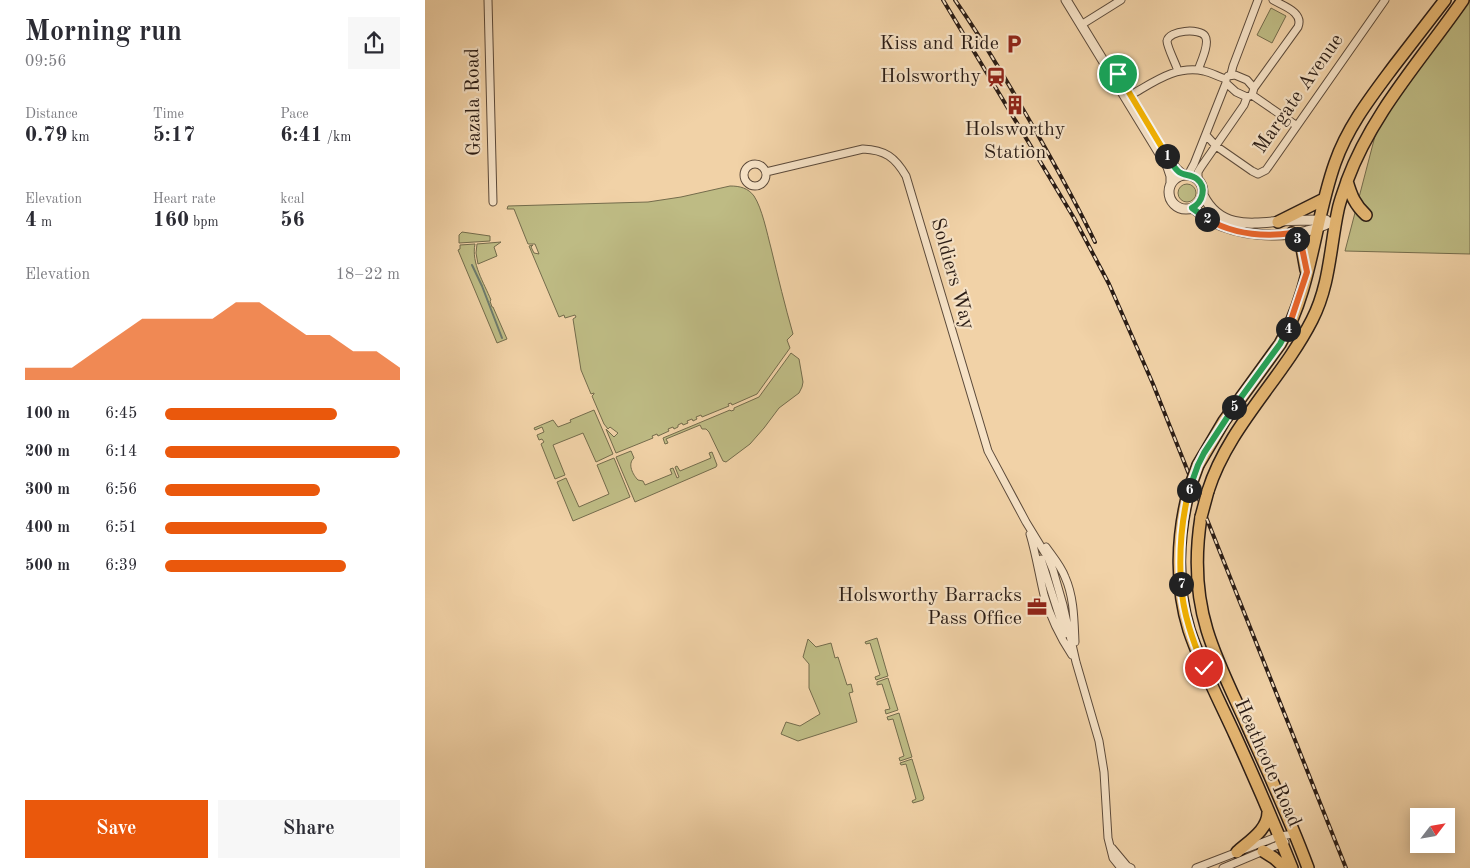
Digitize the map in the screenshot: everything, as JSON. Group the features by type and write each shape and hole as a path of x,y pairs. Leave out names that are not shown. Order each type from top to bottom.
{"main road":[{"name":"Heathcote Road","path":"1308,868 1295,834 1224,674 1207,630 1200,596 1197,556 1201,518 1208,491 1229,445 1295,348 1320,303 1330,264 1339,204 1359,154 1376,121 1407,75 1463,0"},
{"name":"Heathcote Road","path":"1292,868 1188,628 1183,604 1179,566 1181,523 1189,490 1198,465 1216,433 1288,330 1307,272 1324,199 1342,145 1359,113 1444,2"},
{"path":"1347,181 1355,203 1366,215"},
{"path":"1278,222 1324,199"},
{"path":"1292,233 1302,248 1307,272"},
{"path":"1237,852 1265,827 1268,811"},
{"path":"1263,851 1285,868"}],"street":[{"name":"Gazala Road","path":"488,0 493,202"},
{"path":"1066,0 1084,23 1131,95 1174,166 1186,175 1198,180"},
{"path":"1073,0 1084,23 1168,167 1171,176 1169,196 1173,203 1180,208 1192,208 1199,203 1203,195 1203,188 1198,180 1198,172 1298,27 1300,21 1294,12 1273,0"},
{"path":"1084,23 1121,0"},
{"path":"1171,183 1179,176 1186,175 1194,164 1258,0"},
{"name":"Margate Avenue","path":"1206,135 1216,146 1252,171 1258,174 1268,168 1385,0"},
{"path":"1178,71 1168,45 1168,39 1175,33 1195,31 1202,33 1207,41 1198,70"},
{"path":"1131,95 1162,77 1178,71 1198,70 1228,79"},
{"path":"1228,79 1235,74 1247,80 1251,93"},
{"path":"1228,79 1232,90 1251,93 1297,126"},
{"name":"Soldiers Way","path":"766,172 863,149 873,149 886,153 901,166 908,183 988,451 1053,570 1076,662 1099,741 1104,772 1109,843 1113,858 1121,868"},
{"path":"1203,195 1211,209 1234,222 1253,224 1278,222 1319,223 1336,220"},
{"path":"1192,208 1210,221 1232,229 1259,234 1307,231 1319,223"},
{"name":"Soldiers Way","path":"1026,522 1060,567 1068,583 1073,601 1076,662"},
{"name":"Soldiers Way","path":"1026,522 1038,563 1045,597 1062,640 1076,662"},
{"path":"1196,868 1237,852 1295,834"},
{"path":"1223,868 1263,851 1280,840"},
{"path":"1109,843 1127,866 1131,868"}],"shaded area":[{"path":"1460,0 1470,0 1470,254 1345,251 1380,117"},
{"path":"1271,8 1286,16 1272,43 1257,35"},
{"path":"1187,184 1193,187 1196,193 1193,199 1187,202 1181,199 1178,193 1181,187"},
{"path":"730,186 740,187 749,191 754,196 759,207 793,334 787,340 790,348 757,394 732,405 731,403 728,404 729,406 702,417 701,415 696,417 697,419 693,421 692,419 687,421 688,423 683,425 682,423 674,429 673,427 668,429 669,431 658,436 657,434 652,436 653,438 616,453 606,429 614,437 618,433 610,427 608,429 604,424 592,396 594,393 591,394 581,370 573,319 576,317 575,315 565,318 564,315 559,317 529,246 533,245 531,247 534,253 539,254 535,244 528,244 514,209 507,209 508,206 648,202"},
{"path":"462,232 490,236 490,241 459,243 459,235"},
{"path":"501,242 494,247 497,256 478,264 477,244"},
{"path":"475,244 476,266 507,339 497,343 458,250 460,245"},
{"path":"791,353 799,359 803,382 799,393 779,408 750,444 726,462 723,461 709,432 706,429 702,429 700,425 666,439 668,443 665,444 663,438 734,410 734,408 759,397"},
{"path":"594,410 613,454 596,462 583,433 553,445 565,475 555,479 541,444 544,442 542,439 539,440 537,435 544,432 542,427 535,430 534,428 553,420 558,427"},
{"path":"631,451 634,458 631,463 633,472 638,480 643,481 645,485 672,474 670,469 673,468 677,478 679,477 675,467 677,466 680,471 711,458 709,453 712,452 717,465 635,502 616,457"},
{"path":"614,458 630,497 573,521 557,482 566,478 579,507 609,494 597,465"},
{"path":"877,638 888,676 876,680 875,677 880,675 870,643 866,644 865,642"},
{"path":"808,639 816,647 831,643 835,658 838,657 847,685 851,684 853,692 849,693 857,722 798,741 781,734 786,722 800,726 820,714 809,688 809,664 803,657"},
{"path":"888,678 898,710 886,714 885,710 890,709 882,684 877,685 877,682"},
{"path":"899,713 912,757 900,761 899,758 904,756 893,719 888,720 887,717"},
{"path":"912,759 924,798 913,803 912,801 916,799 906,764 901,765 900,763"}],"waterway":[{"path":"472,265 502,338"}],"railway":[{"path":"943,0 1074,218 1109,284 1153,384 1346,868"},
{"path":"955,0 990,53 1022,107 1095,242"}],"place":[{"name":"Kiss and Ride","path":"1014,44"},
{"name":"Holsworthy","path":"996,77"},
{"name":"Holsworthy Station","path":"1015,105"},
{"name":"Holsworthy Barracks Pass Office","path":"1037,607"}],"route":[{"path":"1118,74 1176,169 1183,175 1195,177 1200,182 1203,188 1203,195 1199,203 1192,208 1210,221 1232,229 1270,235 1292,233 1301,244 1307,272 1288,330 1213,439 1198,465 1184,509 1181,523 1179,566 1183,604 1188,628 1204,668"}]}
